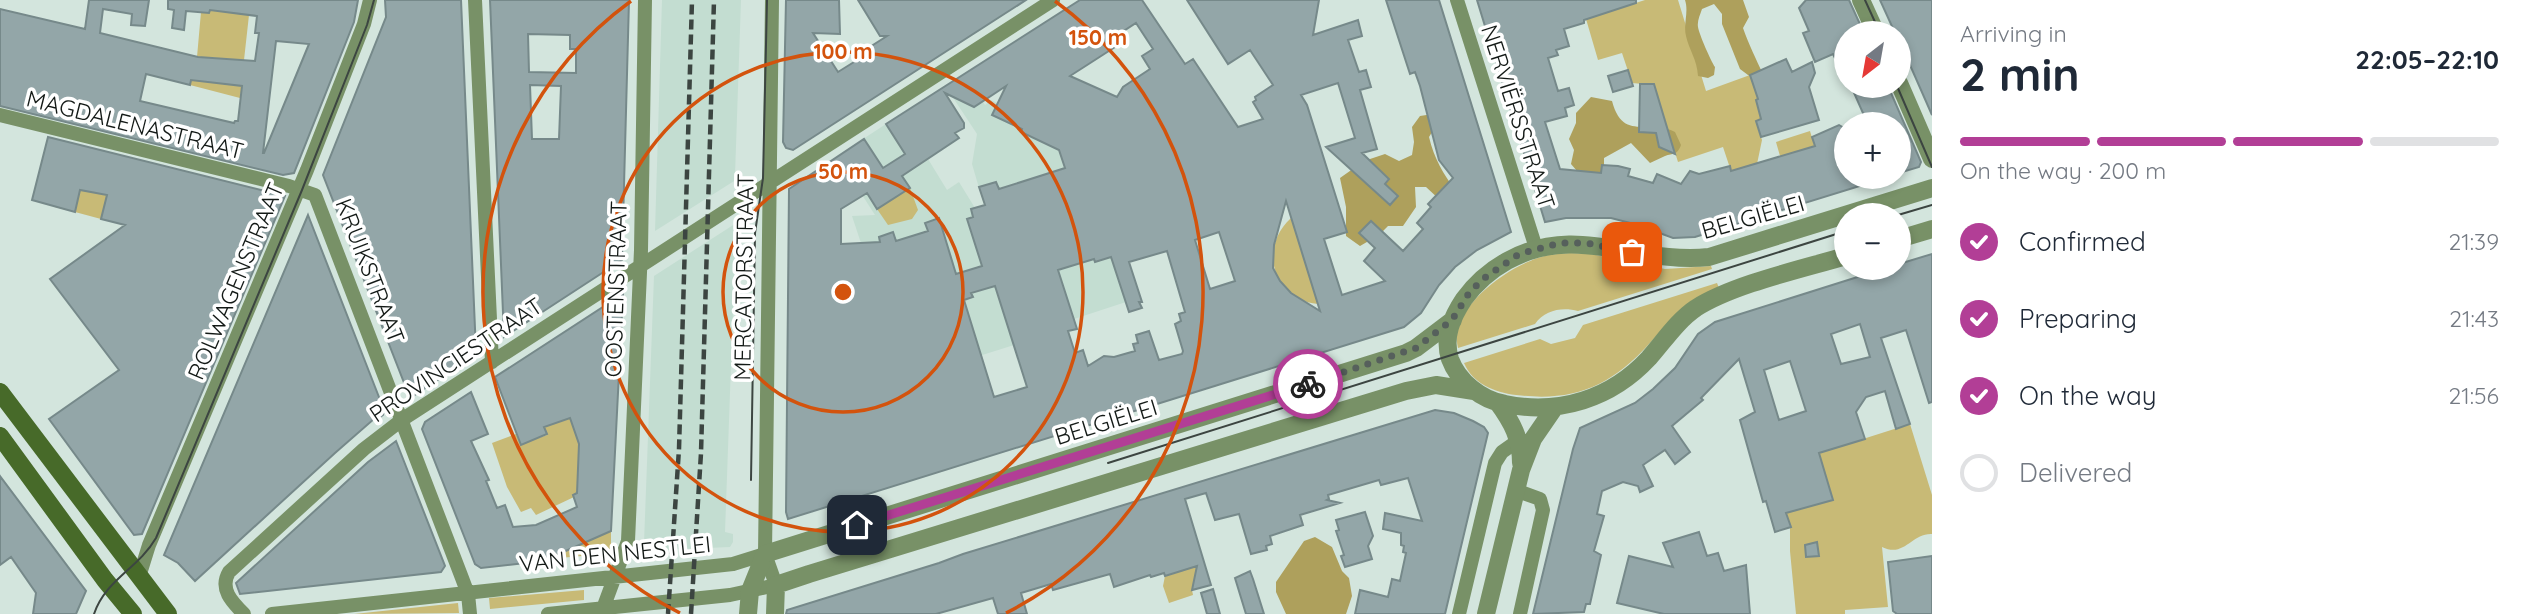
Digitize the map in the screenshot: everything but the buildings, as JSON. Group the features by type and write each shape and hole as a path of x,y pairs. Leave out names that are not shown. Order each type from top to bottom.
{"main road":[{"path":"0,392 168,614"},
{"path":"0,436 104,580 133,614"}],"street":[{"name":"ROLWAGENSTRAAT","path":"139,577 149,545 299,189 364,24 370,0"},
{"path":"475,0 492,362"},
{"name":"OOSTENSTRAAT","path":"602,611 628,541 640,266 645,0"},
{"name":"MERCATORSTRAAT","path":"772,0 765,554 776,585 775,614"},
{"name":"PROVINCIESTRAAT","path":"244,614 226,592 225,579 229,572 364,450 403,419 1053,0"},
{"name":"NERVIËRSSTRAAT","path":"1457,0 1536,248"},
{"path":"1861,0 1871,21"},
{"path":"1906,98 1932,159"},
{"name":"MAGDALENASTRAAT","path":"0,116 299,189"},
{"name":"BELGIËLEI","path":"1474,391 1457,372 1449,355 1447,337 1452,320 1469,293 1483,279 1501,265 1536,248 1560,243 1586,243 1673,259 1709,257 1932,188"},
{"name":"KRUIKSTRAAT","path":"299,189 315,195 468,594"},
{"path":"1911,235 1932,229"},
{"name":"BELGIËLEI","path":"776,585 1406,391 1436,385 1474,391 1498,403 1516,407 1555,407 1597,396 1625,380 1647,360 1685,317 1713,299 1834,260"},
{"name":"BELGIËLEI","path":"765,554 1406,353 1452,320"},
{"path":"1498,403 1519,440 1521,470"},
{"path":"1486,614 1521,470 1534,439 1555,407"},
{"path":"1459,614 1497,457 1519,440"},
{"path":"1515,490 1540,499 1543,510 1520,614"},
{"name":"MERCATORSTRAAT","path":"748,614 750,591 765,554"},
{"name":"VAN DEN NESTLEI","path":"272,614 733,564 765,554"},
{"path":"548,614 602,611 776,585"},
{"path":"468,594 470,614"}],"shaded area":[{"path":"211,0 249,15 244,60 204,57 201,80 242,86 240,98 190,85 197,57 201,12 209,13"},
{"path":"662,0 741,0 735,175 742,176 655,231"},
{"path":"1645,0 1678,0 1706,91 1750,75 1762,119 1756,121 1762,140 1757,164 1732,174 1723,147 1678,162 1654,85 1632,83 1622,53 1598,60 1586,19"},
{"path":"1685,0 1743,0 1749,17 1743,28 1763,74 1756,81 1740,69 1722,24 1722,14 1714,4 1702,9 1698,25 1715,67 1714,75 1708,78 1698,76 1686,36"},
{"path":"965,74 985,105 991,100 1077,140 1079,155 1126,302 1074,319 1062,283 1038,290 1027,341 906,379 852,216 875,215 837,156 886,124 914,168 928,159 947,190 959,182 975,208 984,205 972,164 977,134 946,87"},
{"path":"1591,97 1612,101 1617,114 1629,125 1665,128 1675,132 1681,145 1678,151 1650,163 1631,143 1604,158 1604,175 1577,171 1571,164 1574,150 1569,139 1576,123 1576,113"},
{"path":"1433,114 1434,129 1429,137 1431,145 1440,166 1456,191 1440,200 1426,187 1415,187 1416,207 1403,226 1388,226 1360,246 1346,236 1346,207 1340,178 1364,161 1385,154 1399,161 1412,155 1412,127 1420,116"},
{"path":"1810,131 1815,148 1780,156 1776,142"},
{"path":"100,184 98,193 107,195 101,219 75,212 69,197 66,210 55,207 60,187"},
{"path":"910,188 918,210 912,219 888,225 877,209"},
{"path":"1291,218 1318,304 1290,293 1275,271 1275,244 1281,230"},
{"path":"741,220 736,226 725,532 733,534 733,542 730,547 636,551 644,543 654,276"},
{"path":"1591,254 1665,269 1711,266 1712,269 1578,311 1554,311 1535,324 1458,348 1457,333 1462,319 1482,292 1525,263 1546,256"},
{"path":"1717,283 1719,288 1688,304 1620,371 1589,388 1555,396 1508,394 1479,382 1464,363 1540,339 1551,344 1575,338 1583,325"},
{"path":"570,418 581,449 583,490 536,515 531,508 521,512 507,487 492,443 516,434 521,444 547,435 544,427"},
{"path":"1910,424 1932,495 1932,534 1919,537 1897,549 1882,547 1888,607 1845,610 1845,614 1796,614 1790,525 1786,513 1833,499 1819,453"},
{"path":"611,531 611,549 605,554 548,559"},
{"path":"1315,537 1332,547 1342,571 1349,578 1352,596 1346,614 1286,614 1276,592 1276,582 1304,541"},
{"path":"1197,565 1193,595 1169,603 1163,586 1165,576"},
{"path":"584,590 584,600 490,609 489,598"},
{"path":"458,603 459,613 354,614"}],"tram line":[{"path":"94,614 106,592 149,549 156,538 302,190 367,25 374,0"},
{"path":"751,480 755,233 763,178 767,0"},
{"path":"1865,0 1875,21"},
{"path":"1902,98 1932,167"},
{"path":"1911,211 1932,205"},
{"path":"1108,463 1834,235"}],"railway":[{"path":"668,614 679,449 692,0"},
{"path":"691,614 701,453 714,0"}],"way so far":[{"path":"1308,384 1416,348 1452,320 1469,293 1483,279 1519,254 1560,243 1586,243 1632,252"}],"route":[{"path":"857,525 1308,384"}]}
